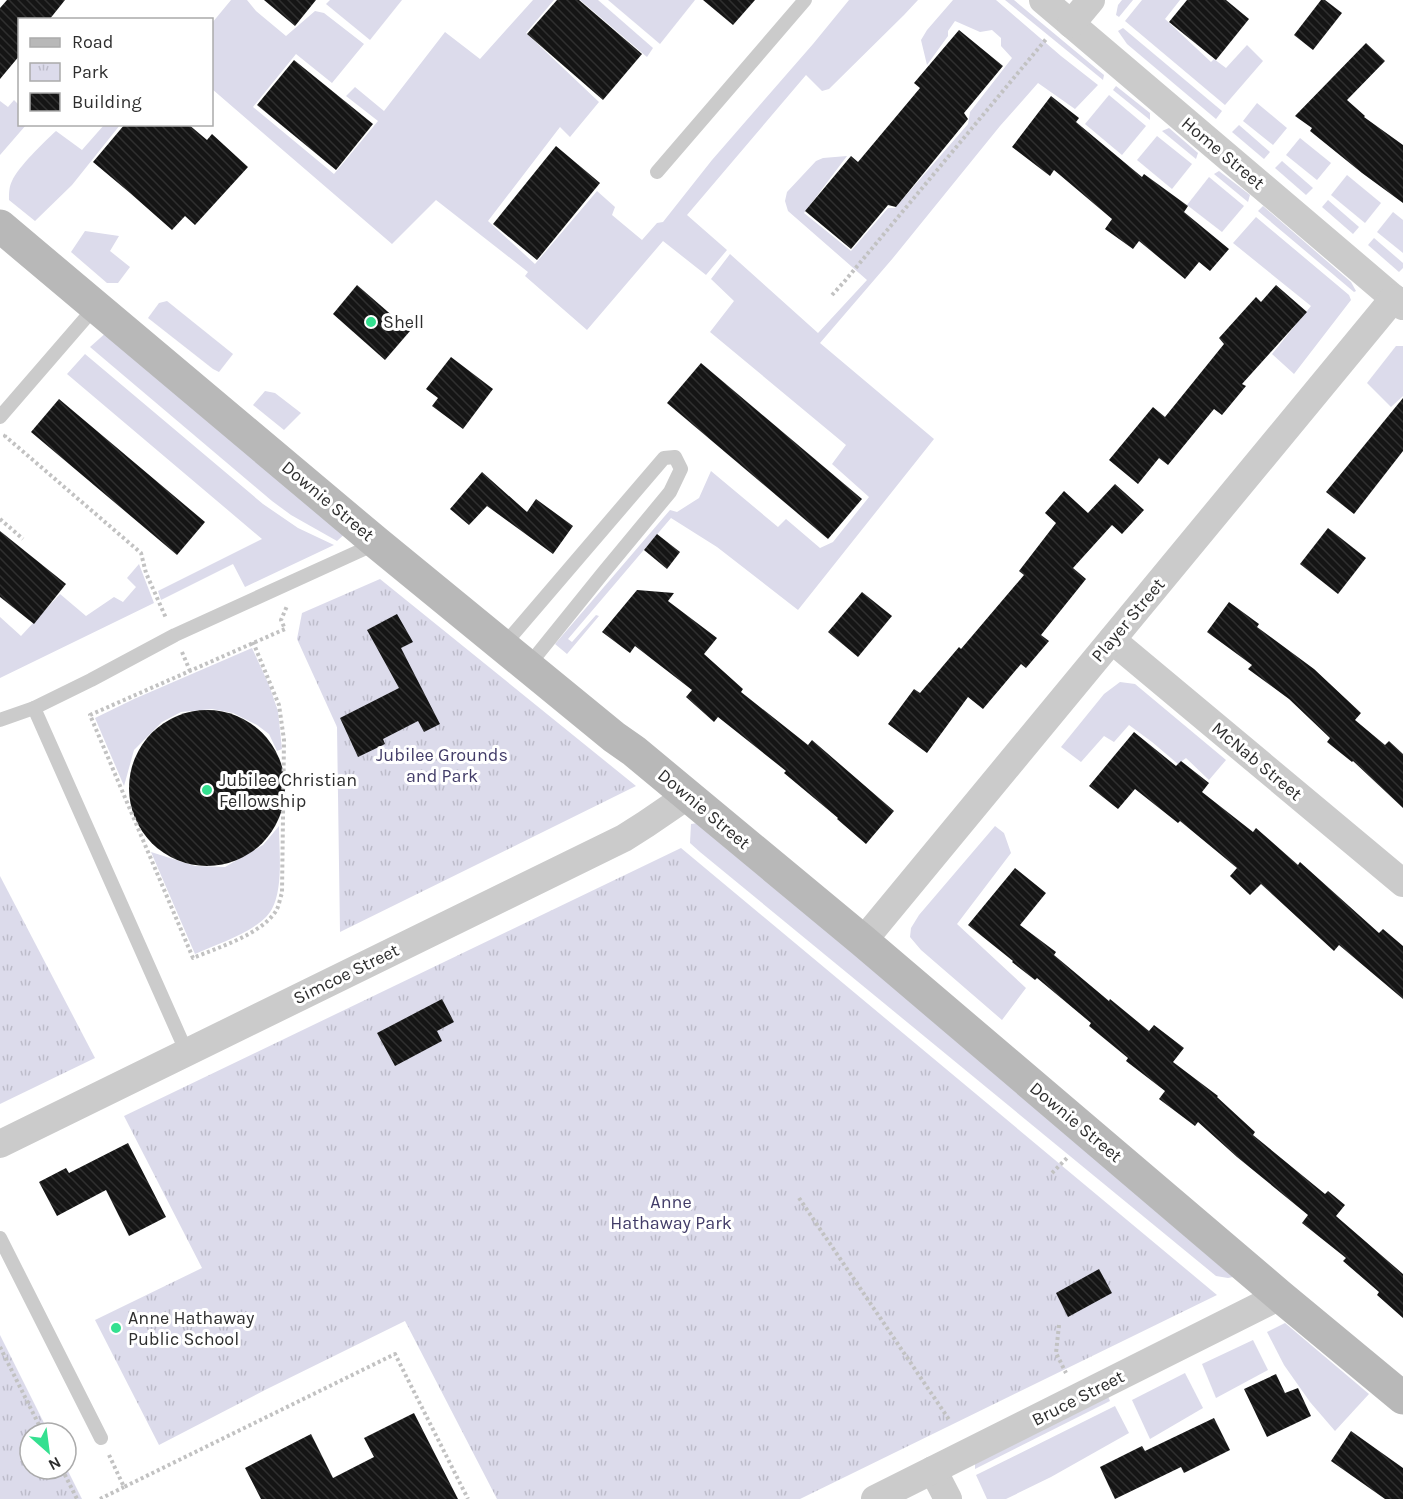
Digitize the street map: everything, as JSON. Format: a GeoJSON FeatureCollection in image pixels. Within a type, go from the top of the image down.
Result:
{"type":"FeatureCollection","features":[{"type":"Feature","properties":{"kind":"main road","name":"Downie Street"},"geometry":{"type":"LineString","coordinates":[[0,225],[377,543],[634,751],[863,941],[1403,1398]]}},
{"type":"Feature","properties":{"kind":"street","name":"Home Street"},"geometry":{"type":"LineString","coordinates":[[1043,0],[1060,31],[1398,302]]}},
{"type":"Feature","properties":{"kind":"street"},"geometry":{"type":"LineString","coordinates":[[1060,31],[1091,0]]}},
{"type":"Feature","properties":{"kind":"street","name":"Player Street"},"geometry":{"type":"LineString","coordinates":[[863,941],[1112,640],[1398,302]]}},
{"type":"Feature","properties":{"kind":"street","name":"McNab Street"},"geometry":{"type":"LineString","coordinates":[[1112,640],[1403,883]]}},
{"type":"Feature","properties":{"kind":"street","name":"Simcoe Street"},"geometry":{"type":"LineString","coordinates":[[0,1144],[624,838],[687,796]]}},
{"type":"Feature","properties":{"kind":"street","name":"Bruce Street"},"geometry":{"type":"LineString","coordinates":[[875,1499],[1280,1296]]}},
{"type":"Feature","properties":{"kind":"street"},"geometry":{"type":"LineString","coordinates":[[933,1470],[948,1499]]}},
{"type":"Feature","properties":{"kind":"lane"},"geometry":{"type":"LineString","coordinates":[[657,172],[806,0]]}},
{"type":"Feature","properties":{"kind":"lane"},"geometry":{"type":"LineString","coordinates":[[0,417],[96,306]]}},
{"type":"Feature","properties":{"kind":"lane"},"geometry":{"type":"LineString","coordinates":[[675,457],[681,470],[670,492],[603,573],[516,656],[664,458],[675,457]]}},
{"type":"Feature","properties":{"kind":"lane"},"geometry":{"type":"LineString","coordinates":[[0,720],[34,708],[175,635],[377,543]]}},
{"type":"Feature","properties":{"kind":"lane"},"geometry":{"type":"LineString","coordinates":[[34,708],[187,1053]]}},
{"type":"Feature","properties":{"kind":"lane"},"geometry":{"type":"LineString","coordinates":[[0,1238],[101,1438]]}},
{"type":"Feature","properties":{"kind":"path"},"geometry":{"type":"LineString","coordinates":[[832,295],[1060,31]]}},
{"type":"Feature","properties":{"kind":"path"},"geometry":{"type":"LineString","coordinates":[[13,428],[5,436],[141,553],[146,573],[190,671]]}},
{"type":"Feature","properties":{"kind":"path"},"geometry":{"type":"LineString","coordinates":[[0,519],[23,539]]}},
{"type":"Feature","properties":{"kind":"path"},"geometry":{"type":"LineString","coordinates":[[253,642],[279,705],[284,740],[282,892],[277,909],[253,932],[193,958],[90,715],[253,642],[285,629],[281,620],[288,604]]}},
{"type":"Feature","properties":{"kind":"path"},"geometry":{"type":"LineString","coordinates":[[1052,1173],[1067,1158]]}},
{"type":"Feature","properties":{"kind":"path"},"geometry":{"type":"LineString","coordinates":[[799,1198],[950,1421]]}},
{"type":"Feature","properties":{"kind":"path"},"geometry":{"type":"LineString","coordinates":[[1059,1324],[1056,1353],[1082,1396]]}},
{"type":"Feature","properties":{"kind":"path"},"geometry":{"type":"LineString","coordinates":[[0,1347],[37,1421]]}},
{"type":"Feature","properties":{"kind":"path"},"geometry":{"type":"LineString","coordinates":[[100,1499],[395,1354],[468,1499]]}},
{"type":"Feature","properties":{"kind":"path"},"geometry":{"type":"LineString","coordinates":[[101,1438],[124,1487]]}},
{"type":"Feature","properties":{"kind":"path"},"geometry":{"type":"LineString","coordinates":[[68,1481],[77,1499]]}},
{"type":"Feature","properties":{"kind":"green space"},"geometry":{"type":"Polygon","coordinates":[[[231,0],[247,0],[256,11],[286,36],[315,11],[324,13],[364,44],[332,83],[296,54],[253,107],[334,174],[378,121],[346,96],[355,87],[384,111],[445,32],[480,59],[533,0],[554,0],[526,33],[599,102],[570,137],[560,127],[488,221],[535,264],[597,191],[615,207],[612,215],[642,240],[657,223],[663,222],[712,160],[849,0],[918,0],[829,89],[822,91],[806,75],[687,215],[727,250],[706,275],[663,241],[587,330],[525,276],[528,272],[436,200],[392,244],[213,90],[213,22],[231,0]]]}},
{"type":"Feature","properties":{"kind":"green space"},"geometry":{"type":"Polygon","coordinates":[[[330,0],[402,0],[370,40],[326,4],[330,0]]]}},
{"type":"Feature","properties":{"kind":"green space"},"geometry":{"type":"Polygon","coordinates":[[[580,0],[598,0],[653,48],[647,57],[580,0]]]}},
{"type":"Feature","properties":{"kind":"green space"},"geometry":{"type":"Polygon","coordinates":[[[608,0],[695,0],[660,44],[608,0]]]}},
{"type":"Feature","properties":{"kind":"green space"},"geometry":{"type":"Polygon","coordinates":[[[953,0],[996,0],[1098,85],[1075,109],[1038,83],[820,343],[934,439],[798,610],[717,547],[671,518],[568,639],[572,642],[596,615],[599,616],[567,654],[555,644],[670,510],[677,512],[699,498],[711,471],[778,527],[786,519],[820,548],[833,542],[869,497],[832,464],[846,445],[710,332],[734,301],[711,279],[730,254],[818,333],[867,280],[788,211],[785,201],[787,192],[816,161],[823,158],[847,156],[804,213],[851,251],[888,208],[895,208],[968,124],[970,112],[1012,58],[1001,46],[1001,38],[992,30],[980,32],[955,21],[948,31],[948,36],[927,65],[921,40],[953,0]]]}},
{"type":"Feature","properties":{"kind":"green space"},"geometry":{"type":"Polygon","coordinates":[[[1005,0],[1014,0],[1104,75],[1103,80],[1005,0]]]}},
{"type":"Feature","properties":{"kind":"green space"},"geometry":{"type":"Polygon","coordinates":[[[1122,0],[1133,0],[1119,17],[1116,15],[1118,5],[1122,0]]]}},
{"type":"Feature","properties":{"kind":"green space"},"geometry":{"type":"Polygon","coordinates":[[[1142,0],[1180,0],[1165,19],[1211,62],[1214,59],[1226,68],[1247,45],[1263,61],[1225,105],[1125,21],[1142,0]]]}},
{"type":"Feature","properties":{"kind":"green space"},"geometry":{"type":"Polygon","coordinates":[[[1123,28],[1222,111],[1216,119],[1127,44],[1118,31],[1123,28]]]}},
{"type":"Feature","properties":{"kind":"green space"},"geometry":{"type":"Polygon","coordinates":[[[1116,86],[1150,113],[1150,120],[1113,90],[1116,86]]]}},
{"type":"Feature","properties":{"kind":"green space"},"geometry":{"type":"Polygon","coordinates":[[[1109,95],[1146,126],[1122,155],[1085,124],[1109,95]]]}},
{"type":"Feature","properties":{"kind":"green space"},"geometry":{"type":"Polygon","coordinates":[[[14,100],[18,104],[18,126],[25,126],[0,155],[0,101],[8,107],[14,100]]]}},
{"type":"Feature","properties":{"kind":"green space"},"geometry":{"type":"Polygon","coordinates":[[[1257,103],[1287,128],[1273,145],[1243,121],[1257,103]]]}},
{"type":"Feature","properties":{"kind":"green space"},"geometry":{"type":"Polygon","coordinates":[[[1239,125],[1270,152],[1264,159],[1232,132],[1239,125]]]}},
{"type":"Feature","properties":{"kind":"green space"},"geometry":{"type":"Polygon","coordinates":[[[103,126],[119,126],[72,185],[35,221],[9,200],[10,186],[15,175],[56,131],[82,150],[103,126]]]}},
{"type":"Feature","properties":{"kind":"green space"},"geometry":{"type":"Polygon","coordinates":[[[1169,128],[1198,153],[1196,159],[1162,131],[1169,128]]]}},
{"type":"Feature","properties":{"kind":"green space"},"geometry":{"type":"Polygon","coordinates":[[[1157,136],[1192,164],[1172,189],[1137,160],[1157,136]]]}},
{"type":"Feature","properties":{"kind":"green space"},"geometry":{"type":"Polygon","coordinates":[[[1300,138],[1331,163],[1317,180],[1286,155],[1300,138]]]}},
{"type":"Feature","properties":{"kind":"green space"},"geometry":{"type":"Polygon","coordinates":[[[1282,161],[1313,188],[1306,195],[1275,168],[1282,161]]]}},
{"type":"Feature","properties":{"kind":"green space"},"geometry":{"type":"Polygon","coordinates":[[[1219,171],[1250,195],[1248,202],[1214,174],[1219,171]]]}},
{"type":"Feature","properties":{"kind":"green space"},"geometry":{"type":"Polygon","coordinates":[[[1347,175],[1381,203],[1365,223],[1331,195],[1347,175]]]}},
{"type":"Feature","properties":{"kind":"green space"},"geometry":{"type":"Polygon","coordinates":[[[1209,177],[1244,206],[1222,232],[1187,205],[1209,177]]]}},
{"type":"Feature","properties":{"kind":"green space"},"geometry":{"type":"Polygon","coordinates":[[[1328,200],[1359,227],[1353,234],[1322,207],[1328,200]]]}},
{"type":"Feature","properties":{"kind":"green space"},"geometry":{"type":"Polygon","coordinates":[[[1263,206],[1351,282],[1356,291],[1354,292],[1258,211],[1263,206]]]}},
{"type":"Feature","properties":{"kind":"green space"},"geometry":{"type":"Polygon","coordinates":[[[1393,212],[1403,220],[1403,253],[1377,232],[1393,212]]]}},
{"type":"Feature","properties":{"kind":"green space"},"geometry":{"type":"Polygon","coordinates":[[[1256,217],[1349,295],[1351,300],[1294,374],[1272,354],[1311,306],[1233,243],[1256,217]]]}},
{"type":"Feature","properties":{"kind":"green space"},"geometry":{"type":"Polygon","coordinates":[[[85,231],[119,236],[110,251],[130,267],[118,283],[107,283],[71,252],[85,231]]]}},
{"type":"Feature","properties":{"kind":"green space"},"geometry":{"type":"Polygon","coordinates":[[[1374,238],[1403,263],[1403,268],[1399,272],[1368,245],[1374,238]]]}},
{"type":"Feature","properties":{"kind":"green space"},"geometry":{"type":"Polygon","coordinates":[[[167,301],[233,354],[219,372],[148,318],[159,303],[167,301]]]}},
{"type":"Feature","properties":{"kind":"green space"},"geometry":{"type":"Polygon","coordinates":[[[108,331],[348,531],[337,541],[291,515],[272,501],[90,347],[108,331]]]}},
{"type":"Feature","properties":{"kind":"green space"},"geometry":{"type":"Polygon","coordinates":[[[1396,346],[1403,346],[1403,396],[1391,407],[1367,383],[1396,346]]]}},
{"type":"Feature","properties":{"kind":"green space"},"geometry":{"type":"Polygon","coordinates":[[[85,354],[263,504],[298,528],[334,545],[245,587],[233,564],[161,600],[158,591],[262,539],[67,374],[85,354]]]}},
{"type":"Feature","properties":{"kind":"green space"},"geometry":{"type":"Polygon","coordinates":[[[265,391],[275,393],[301,413],[284,430],[253,405],[265,391]]]}},
{"type":"Feature","properties":{"kind":"green space"},"geometry":{"type":"Polygon","coordinates":[[[139,564],[154,603],[0,678],[0,617],[21,636],[60,594],[86,616],[114,597],[123,602],[136,587],[127,578],[139,564]]]}},
{"type":"Feature","properties":{"kind":"green space","name":"Jubilee Grounds and Park"},"geometry":{"type":"Polygon","coordinates":[[[380,579],[636,786],[340,932],[337,727],[297,639],[302,613],[380,579]]]}},
{"type":"Feature","properties":{"kind":"green space"},"geometry":{"type":"Polygon","coordinates":[[[252,648],[278,711],[282,749],[277,751],[269,734],[233,713],[212,709],[181,712],[162,722],[134,750],[124,786],[95,718],[252,648]]]}},
{"type":"Feature","properties":{"kind":"green space"},"geometry":{"type":"Polygon","coordinates":[[[1120,682],[1135,684],[1226,760],[1209,780],[1186,758],[1178,764],[1129,725],[1114,742],[1104,736],[1081,762],[1061,747],[1104,694],[1120,682]]]}},
{"type":"Feature","properties":{"kind":"green space"},"geometry":{"type":"Polygon","coordinates":[[[698,823],[707,828],[1233,1277],[1216,1276],[700,852],[690,843],[691,824],[698,823]]]}},
{"type":"Feature","properties":{"kind":"green space"},"geometry":{"type":"Polygon","coordinates":[[[279,826],[280,874],[272,909],[251,929],[195,954],[151,852],[195,866],[225,867],[263,845],[279,826]]]}},
{"type":"Feature","properties":{"kind":"green space"},"geometry":{"type":"Polygon","coordinates":[[[995,826],[1004,833],[1011,853],[957,924],[1026,988],[1002,1020],[921,950],[910,937],[911,928],[919,915],[995,826]]]}},
{"type":"Feature","properties":{"kind":"green space","name":"Anne Hathaway Park"},"geometry":{"type":"Polygon","coordinates":[[[681,848],[1217,1295],[800,1499],[497,1499],[405,1321],[159,1445],[95,1320],[202,1268],[124,1116],[681,848]]]}},
{"type":"Feature","properties":{"kind":"green space"},"geometry":{"type":"Polygon","coordinates":[[[0,876],[95,1058],[0,1104],[0,876]]]}},
{"type":"Feature","properties":{"kind":"green space"},"geometry":{"type":"Polygon","coordinates":[[[1285,1323],[1369,1394],[1335,1431],[1310,1402],[1284,1365],[1267,1332],[1285,1323]]]}},
{"type":"Feature","properties":{"kind":"green space"},"geometry":{"type":"Polygon","coordinates":[[[0,1335],[43,1421],[18,1421],[18,1481],[73,1481],[82,1499],[0,1499],[0,1335]]]}},
{"type":"Feature","properties":{"kind":"green space"},"geometry":{"type":"Polygon","coordinates":[[[1253,1340],[1268,1370],[1216,1398],[1202,1364],[1253,1340]]]}},
{"type":"Feature","properties":{"kind":"green space"},"geometry":{"type":"Polygon","coordinates":[[[1185,1373],[1203,1408],[1150,1439],[1132,1400],[1185,1373]]]}},
{"type":"Feature","properties":{"kind":"green space"},"geometry":{"type":"Polygon","coordinates":[[[1106,1392],[1110,1401],[975,1469],[975,1463],[1106,1392]]]}},
{"type":"Feature","properties":{"kind":"green space"},"geometry":{"type":"Polygon","coordinates":[[[1115,1406],[1129,1433],[1051,1477],[1006,1499],[987,1499],[976,1475],[1115,1406]]]}},
{"type":"Feature","properties":{"kind":"building"},"geometry":{"type":"Polygon","coordinates":[[[7,0],[65,0],[51,18],[18,18],[18,57],[0,79],[0,8],[7,0]]]}},
{"type":"Feature","properties":{"kind":"building"},"geometry":{"type":"Polygon","coordinates":[[[264,0],[316,0],[295,26],[264,0]]]}},
{"type":"Feature","properties":{"kind":"building"},"geometry":{"type":"Polygon","coordinates":[[[557,0],[579,0],[642,54],[603,100],[527,34],[557,0]]]}},
{"type":"Feature","properties":{"kind":"building"},"geometry":{"type":"Polygon","coordinates":[[[703,0],[755,0],[733,25],[703,0]]]}},
{"type":"Feature","properties":{"kind":"building"},"geometry":{"type":"Polygon","coordinates":[[[1187,0],[1226,0],[1249,19],[1216,60],[1169,22],[1187,0]]]}},
{"type":"Feature","properties":{"kind":"building"},"geometry":{"type":"Polygon","coordinates":[[[1321,0],[1325,0],[1342,13],[1313,50],[1294,35],[1321,0]]]}},
{"type":"Feature","properties":{"kind":"building"},"geometry":{"type":"Polygon","coordinates":[[[959,30],[1003,66],[964,113],[968,119],[896,207],[888,205],[851,249],[805,211],[851,156],[858,162],[920,88],[914,83],[959,30]]]}},
{"type":"Feature","properties":{"kind":"building"},"geometry":{"type":"Polygon","coordinates":[[[1366,43],[1385,61],[1347,100],[1364,117],[1403,145],[1403,203],[1362,173],[1310,131],[1312,128],[1295,116],[1366,43]]]}},
{"type":"Feature","properties":{"kind":"building"},"geometry":{"type":"Polygon","coordinates":[[[294,60],[373,124],[336,170],[257,105],[294,60]]]}},
{"type":"Feature","properties":{"kind":"building"},"geometry":{"type":"Polygon","coordinates":[[[1051,96],[1079,118],[1076,122],[1142,177],[1144,174],[1188,206],[1184,212],[1229,249],[1210,271],[1199,262],[1185,279],[1139,241],[1133,249],[1105,229],[1112,219],[1054,170],[1050,176],[1012,147],[1051,96]]]}},
{"type":"Feature","properties":{"kind":"building"},"geometry":{"type":"Polygon","coordinates":[[[123,126],[190,126],[207,140],[212,134],[248,167],[195,225],[185,216],[172,230],[93,162],[123,126]]]}},
{"type":"Feature","properties":{"kind":"building"},"geometry":{"type":"Polygon","coordinates":[[[556,146],[600,183],[537,260],[493,224],[556,146]]]}},
{"type":"Feature","properties":{"kind":"building","name":"Shell"},"geometry":{"type":"Polygon","coordinates":[[[357,285],[410,331],[385,360],[333,314],[357,285]]]}},
{"type":"Feature","properties":{"kind":"building"},"geometry":{"type":"Polygon","coordinates":[[[1276,285],[1307,312],[1242,384],[1246,386],[1222,415],[1214,409],[1168,465],[1159,458],[1138,484],[1109,460],[1153,407],[1165,417],[1224,344],[1219,338],[1256,297],[1261,302],[1276,285]]]}},
{"type":"Feature","properties":{"kind":"building"},"geometry":{"type":"Polygon","coordinates":[[[451,357],[493,389],[463,429],[432,406],[438,398],[426,389],[451,357]]]}},
{"type":"Feature","properties":{"kind":"building"},"geometry":{"type":"Polygon","coordinates":[[[701,363],[862,499],[828,539],[667,403],[701,363]]]}},
{"type":"Feature","properties":{"kind":"building"},"geometry":{"type":"Polygon","coordinates":[[[1403,398],[1403,451],[1354,514],[1326,492],[1403,398]]]}},
{"type":"Feature","properties":{"kind":"building"},"geometry":{"type":"Polygon","coordinates":[[[59,399],[205,522],[177,555],[31,432],[59,399]]]}},
{"type":"Feature","properties":{"kind":"building"},"geometry":{"type":"Polygon","coordinates":[[[482,472],[527,512],[536,499],[573,526],[553,554],[487,506],[469,525],[450,509],[482,472]]]}},
{"type":"Feature","properties":{"kind":"building"},"geometry":{"type":"Polygon","coordinates":[[[1115,484],[1144,510],[1122,534],[1112,525],[1073,568],[1086,579],[1041,635],[1049,641],[1026,668],[1021,664],[983,709],[968,697],[927,753],[888,724],[914,689],[920,693],[1024,575],[1019,571],[1056,523],[1045,513],[1064,491],[1088,513],[1115,484]]]}},
{"type":"Feature","properties":{"kind":"building"},"geometry":{"type":"Polygon","coordinates":[[[1328,528],[1366,558],[1338,594],[1300,564],[1328,528]]]}},
{"type":"Feature","properties":{"kind":"building"},"geometry":{"type":"Polygon","coordinates":[[[0,531],[66,584],[34,624],[0,597],[0,531]]]}},
{"type":"Feature","properties":{"kind":"building"},"geometry":{"type":"Polygon","coordinates":[[[657,534],[680,552],[667,569],[644,550],[657,534]]]}},
{"type":"Feature","properties":{"kind":"building"},"geometry":{"type":"Polygon","coordinates":[[[637,590],[674,593],[668,601],[717,638],[704,654],[743,689],[741,692],[808,745],[812,740],[894,811],[866,844],[784,773],[786,771],[718,717],[714,722],[686,697],[692,690],[635,646],[630,653],[602,632],[637,590]]]}},
{"type":"Feature","properties":{"kind":"building"},"geometry":{"type":"Polygon","coordinates":[[[862,592],[892,616],[858,657],[828,632],[862,592]]]}},
{"type":"Feature","properties":{"kind":"building"},"geometry":{"type":"Polygon","coordinates":[[[1229,602],[1259,624],[1257,627],[1314,669],[1361,713],[1355,720],[1385,745],[1389,741],[1403,754],[1403,808],[1353,761],[1327,742],[1330,738],[1289,699],[1248,669],[1252,665],[1207,632],[1229,602]]]}},
{"type":"Feature","properties":{"kind":"building"},"geometry":{"type":"Polygon","coordinates":[[[397,614],[413,642],[401,648],[440,724],[424,732],[418,721],[383,739],[385,744],[358,757],[340,718],[399,688],[367,630],[397,614]]]}},
{"type":"Feature","properties":{"kind":"building","name":"Jubilee Christian Fellowship"},"geometry":{"type":"Polygon","coordinates":[[[207,710],[222,711],[237,716],[262,733],[279,758],[284,773],[284,803],[279,818],[262,843],[237,860],[222,865],[207,866],[192,865],[177,860],[152,843],[135,818],[130,803],[129,788],[130,773],[135,758],[152,733],[177,716],[192,711],[207,710]]]}},
{"type":"Feature","properties":{"kind":"building"},"geometry":{"type":"Polygon","coordinates":[[[1134,732],[1176,766],[1181,761],[1209,783],[1202,792],[1253,832],[1256,828],[1298,865],[1300,862],[1379,933],[1383,929],[1403,946],[1403,999],[1339,945],[1334,951],[1261,884],[1250,895],[1230,876],[1237,868],[1180,821],[1178,823],[1135,789],[1118,809],[1089,786],[1134,732]]]}},
{"type":"Feature","properties":{"kind":"building"},"geometry":{"type":"Polygon","coordinates":[[[1015,868],[1046,893],[1020,925],[1056,952],[1054,955],[1109,1001],[1110,999],[1149,1031],[1154,1025],[1184,1048],[1173,1062],[1218,1096],[1255,1132],[1253,1135],[1325,1194],[1328,1191],[1345,1205],[1336,1216],[1403,1274],[1403,1318],[1377,1295],[1379,1292],[1343,1261],[1346,1258],[1302,1223],[1308,1215],[1198,1122],[1195,1126],[1159,1099],[1165,1091],[1126,1061],[1128,1058],[1089,1026],[1091,1023],[968,925],[1015,868]]]}},
{"type":"Feature","properties":{"kind":"building"},"geometry":{"type":"Polygon","coordinates":[[[442,999],[454,1022],[437,1031],[442,1041],[395,1066],[377,1033],[442,999]]]}},
{"type":"Feature","properties":{"kind":"building"},"geometry":{"type":"Polygon","coordinates":[[[128,1143],[166,1217],[129,1236],[106,1190],[57,1216],[39,1182],[66,1168],[69,1173],[128,1143]]]}},
{"type":"Feature","properties":{"kind":"building"},"geometry":{"type":"Polygon","coordinates":[[[1099,1269],[1112,1293],[1068,1317],[1056,1293],[1099,1269]]]}},
{"type":"Feature","properties":{"kind":"building"},"geometry":{"type":"Polygon","coordinates":[[[1276,1374],[1285,1393],[1298,1388],[1311,1416],[1267,1437],[1244,1389],[1276,1374]]]}},
{"type":"Feature","properties":{"kind":"building"},"geometry":{"type":"Polygon","coordinates":[[[414,1413],[458,1499],[261,1499],[245,1468],[311,1434],[333,1478],[374,1457],[364,1438],[414,1413]]]}},
{"type":"Feature","properties":{"kind":"building"},"geometry":{"type":"Polygon","coordinates":[[[1214,1418],[1230,1450],[1184,1473],[1181,1467],[1115,1499],[1100,1467],[1142,1446],[1145,1451],[1214,1418]]]}},
{"type":"Feature","properties":{"kind":"building"},"geometry":{"type":"Polygon","coordinates":[[[1351,1431],[1403,1468],[1403,1499],[1385,1499],[1331,1461],[1351,1431]]]}},
{"type":"Feature","properties":{"kind":"place","name":"Shell"},"geometry":{"type":"Point","coordinates":[371,322]}},
{"type":"Feature","properties":{"kind":"place","name":"Jubilee Christian Fellowship"},"geometry":{"type":"Point","coordinates":[207,790]}},
{"type":"Feature","properties":{"kind":"place","name":"Anne Hathaway Public School"},"geometry":{"type":"Point","coordinates":[116,1328]}}]}
